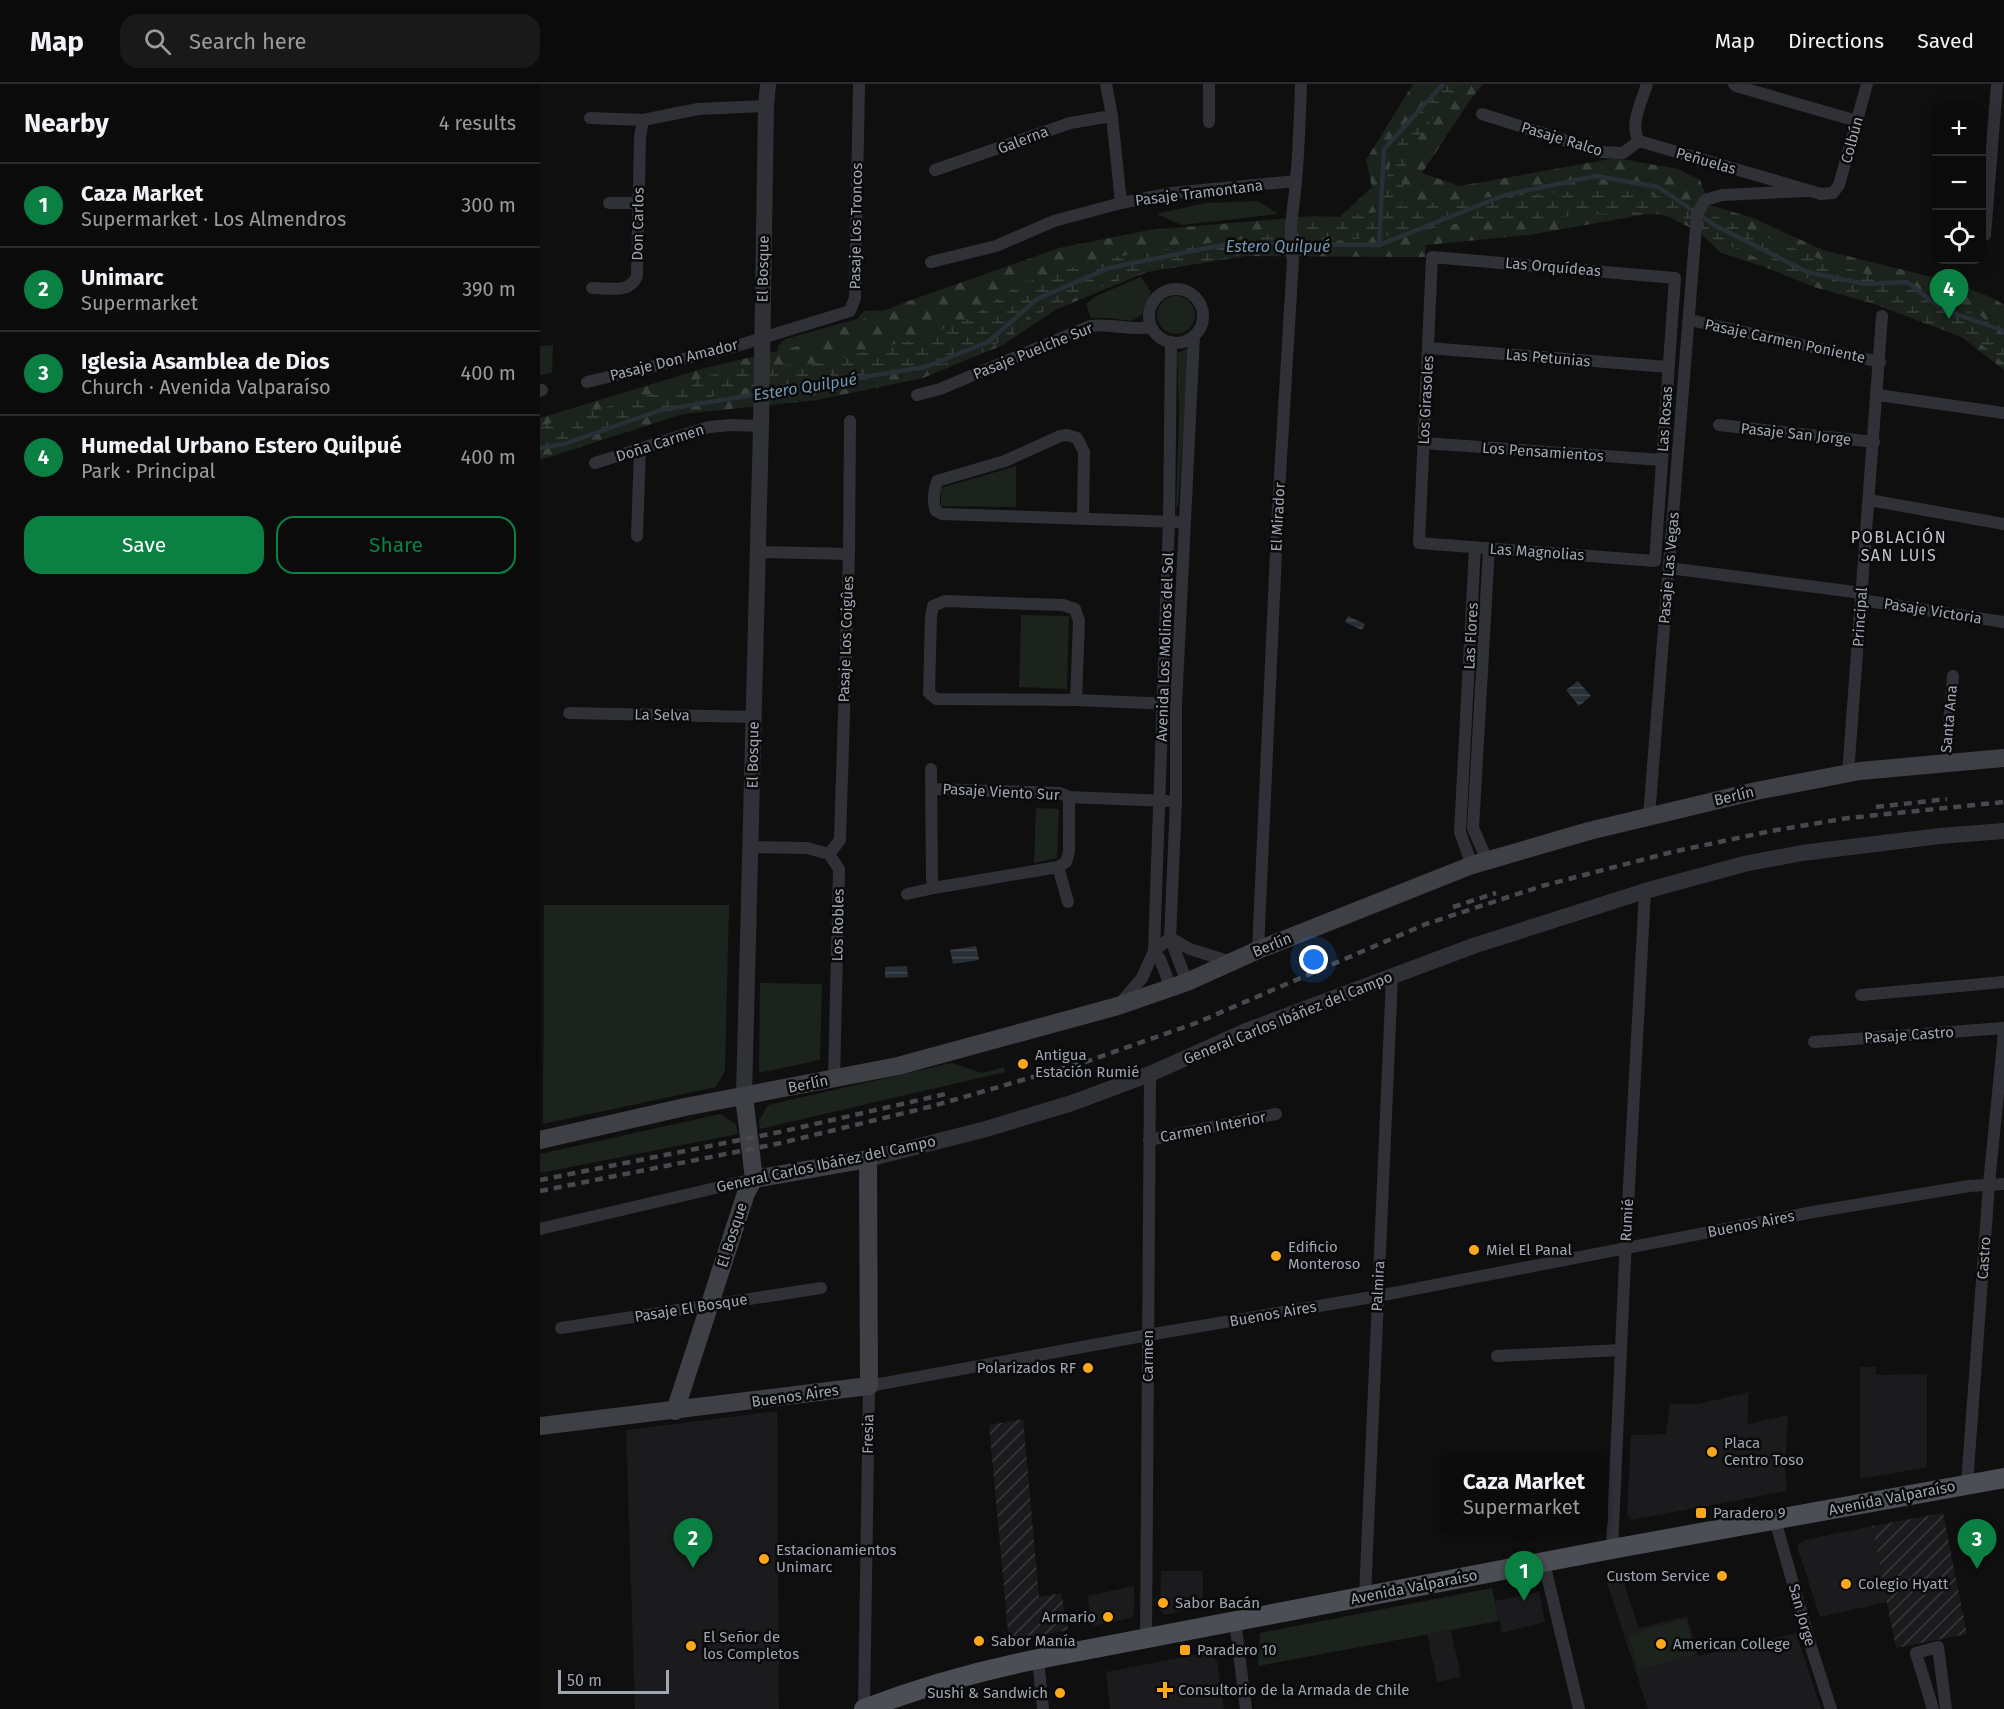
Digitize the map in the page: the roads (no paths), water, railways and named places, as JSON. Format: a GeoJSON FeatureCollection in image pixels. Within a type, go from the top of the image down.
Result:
{"type":"FeatureCollection","features":[{"type":"Feature","properties":{"kind":"main road","name":"Berlín"},"geometry":{"type":"LineString","coordinates":[[540,1140],[685,1107],[898,1066],[1118,1006],[1179,985],[1258,950],[1479,862],[1649,816],[1756,791],[1848,774],[1946,762],[2004,758]]}},
{"type":"Feature","properties":{"kind":"main road","name":"El Bosque"},"geometry":{"type":"LineString","coordinates":[[675,1411],[746,1193],[754,1179],[744,1096]]}},
{"type":"Feature","properties":{"kind":"main road","name":"General Carlos Ibáñez del Campo"},"geometry":{"type":"LineString","coordinates":[[754,1179],[868,1159]]}},
{"type":"Feature","properties":{"kind":"main road","name":"Fresia"},"geometry":{"type":"LineString","coordinates":[[868,1159],[869,1386]]}},
{"type":"Feature","properties":{"kind":"main road","name":"Buenos Aires"},"geometry":{"type":"LineString","coordinates":[[540,1426],[869,1386]]}},
{"type":"Feature","properties":{"kind":"main road","name":"Avenida Valparaíso"},"geometry":{"type":"LineString","coordinates":[[864,1709],[982,1670],[1612,1549],[2004,1478]]}},
{"type":"Feature","properties":{"kind":"street","name":"El Bosque"},"geometry":{"type":"LineString","coordinates":[[744,1096],[768,84]]}},
{"type":"Feature","properties":{"kind":"street","name":"Pasaje Los Troncos"},"geometry":{"type":"LineString","coordinates":[[762,338],[850,311],[855,298],[859,84]]}},
{"type":"Feature","properties":{"kind":"street"},"geometry":{"type":"LineString","coordinates":[[1106,84],[1112,116],[1121,203]]}},
{"type":"Feature","properties":{"kind":"street"},"geometry":{"type":"LineString","coordinates":[[1209,84],[1209,122]]}},
{"type":"Feature","properties":{"kind":"street","name":"El Mirador"},"geometry":{"type":"LineString","coordinates":[[1258,950],[1278,508],[1293,260],[1292,213],[1301,84]]}},
{"type":"Feature","properties":{"kind":"street"},"geometry":{"type":"LineString","coordinates":[[1639,141],[1634,134],[1647,84]]}},
{"type":"Feature","properties":{"kind":"street"},"geometry":{"type":"LineString","coordinates":[[1734,84],[1857,121]]}},
{"type":"Feature","properties":{"kind":"street","name":"Colbún"},"geometry":{"type":"LineString","coordinates":[[1833,193],[1839,185],[1867,84]]}},
{"type":"Feature","properties":{"kind":"street"},"geometry":{"type":"LineString","coordinates":[[1986,187],[1997,84]]}},
{"type":"Feature","properties":{"kind":"street"},"geometry":{"type":"LineString","coordinates":[[590,118],[643,120],[698,109],[766,106]]}},
{"type":"Feature","properties":{"kind":"street","name":"Pasaje Ralco"},"geometry":{"type":"LineString","coordinates":[[1482,114],[1601,152],[1623,153],[1639,141]]}},
{"type":"Feature","properties":{"kind":"street","name":"Galerna"},"geometry":{"type":"LineString","coordinates":[[935,170],[1070,123],[1112,116]]}},
{"type":"Feature","properties":{"kind":"street","name":"Don Carlos"},"geometry":{"type":"LineString","coordinates":[[592,288],[628,288],[637,276],[640,137],[643,120]]}},
{"type":"Feature","properties":{"kind":"street","name":"Peñuelas"},"geometry":{"type":"LineString","coordinates":[[1639,141],[1807,191],[1821,194],[1833,193]]}},
{"type":"Feature","properties":{"kind":"street","name":"Pasaje Tramontana"},"geometry":{"type":"LineString","coordinates":[[931,262],[996,246],[1054,221],[1121,203],[1172,193],[1296,181]]}},
{"type":"Feature","properties":{"kind":"street","name":"Pasaje Las Vegas"},"geometry":{"type":"LineString","coordinates":[[1649,816],[1697,214],[1705,200],[1722,195],[1807,191]]}},
{"type":"Feature","properties":{"kind":"street"},"geometry":{"type":"LineString","coordinates":[[609,202],[638,203]]}},
{"type":"Feature","properties":{"kind":"street","name":"Las Orquídeas"},"geometry":{"type":"LineString","coordinates":[[1432,257],[1675,278]]}},
{"type":"Feature","properties":{"kind":"street","name":"Los Girasoles"},"geometry":{"type":"LineString","coordinates":[[1419,543],[1432,257]]}},
{"type":"Feature","properties":{"kind":"street","name":"Las Rosas"},"geometry":{"type":"LineString","coordinates":[[1655,561],[1675,278]]}},
{"type":"Feature","properties":{"kind":"street"},"geometry":{"type":"LineString","coordinates":[[1181,289],[1192,294],[1200,303],[1203,314],[1201,326],[1194,336],[1184,342],[1171,342],[1160,338],[1151,327],[1149,316],[1151,304],[1158,295],[1169,290],[1181,289]]}},
{"type":"Feature","properties":{"kind":"street","name":"Principal"},"geometry":{"type":"LineString","coordinates":[[1848,774],[1878,395],[1882,316]]}},
{"type":"Feature","properties":{"kind":"street","name":"Pasaje Carmen Poniente"},"geometry":{"type":"LineString","coordinates":[[1690,320],[1880,362]]}},
{"type":"Feature","properties":{"kind":"street","name":"Pasaje Puelche Sur"},"geometry":{"type":"LineString","coordinates":[[917,395],[940,389],[1090,326],[1104,324],[1140,330],[1151,327]]}},
{"type":"Feature","properties":{"kind":"street","name":"Avenida Los Molinos del Sol"},"geometry":{"type":"LineString","coordinates":[[1118,1006],[1142,978],[1154,951],[1160,801],[1184,522],[1194,336]]}},
{"type":"Feature","properties":{"kind":"street","name":"Pasaje Don Amador"},"geometry":{"type":"LineString","coordinates":[[587,382],[762,338]]}},
{"type":"Feature","properties":{"kind":"street","name":"Avenida Los Molinos del Sol"},"geometry":{"type":"LineString","coordinates":[[1171,342],[1170,704],[1176,801],[1170,939],[1179,985]]}},
{"type":"Feature","properties":{"kind":"street","name":"Las Petunias"},"geometry":{"type":"LineString","coordinates":[[1428,348],[1668,367]]}},
{"type":"Feature","properties":{"kind":"street"},"geometry":{"type":"LineString","coordinates":[[1878,395],[2004,413]]}},
{"type":"Feature","properties":{"kind":"street","name":"Pasaje Los Coigûes"},"geometry":{"type":"LineString","coordinates":[[829,854],[840,840],[849,554],[850,421]]}},
{"type":"Feature","properties":{"kind":"street","name":"Pasaje San Jorge"},"geometry":{"type":"LineString","coordinates":[[1719,425],[1874,442]]}},
{"type":"Feature","properties":{"kind":"street","name":"Doña Carmen"},"geometry":{"type":"LineString","coordinates":[[595,463],[709,427],[761,426]]}},
{"type":"Feature","properties":{"kind":"street"},"geometry":{"type":"LineString","coordinates":[[1083,518],[1084,452],[1077,438],[1067,435],[1005,461],[937,481],[934,491],[934,507],[936,512],[942,514],[1184,522]]}},
{"type":"Feature","properties":{"kind":"street","name":"Los Pensamientos"},"geometry":{"type":"LineString","coordinates":[[1424,443],[1662,460]]}},
{"type":"Feature","properties":{"kind":"street"},"geometry":{"type":"LineString","coordinates":[[637,536],[640,449]]}},
{"type":"Feature","properties":{"kind":"street"},"geometry":{"type":"LineString","coordinates":[[1869,500],[2004,524]]}},
{"type":"Feature","properties":{"kind":"street","name":"Las Magnolias"},"geometry":{"type":"LineString","coordinates":[[1419,543],[1655,561]]}},
{"type":"Feature","properties":{"kind":"street","name":"Las Flores"},"geometry":{"type":"LineString","coordinates":[[1475,547],[1460,832],[1479,862]]}},
{"type":"Feature","properties":{"kind":"street","name":"Las Flores"},"geometry":{"type":"LineString","coordinates":[[1479,862],[1473,828],[1489,548]]}},
{"type":"Feature","properties":{"kind":"street"},"geometry":{"type":"LineString","coordinates":[[757,552],[849,554]]}},
{"type":"Feature","properties":{"kind":"street"},"geometry":{"type":"LineString","coordinates":[[1670,568],[1862,597]]}},
{"type":"Feature","properties":{"kind":"street","name":"Pasaje Victoria"},"geometry":{"type":"LineString","coordinates":[[1862,597],[2004,622]]}},
{"type":"Feature","properties":{"kind":"street"},"geometry":{"type":"LineString","coordinates":[[1076,700],[1079,621],[1075,609],[1063,605],[945,601],[933,606],[929,693],[936,699],[1076,700],[1170,704]]}},
{"type":"Feature","properties":{"kind":"street","name":"Santa Ana"},"geometry":{"type":"LineString","coordinates":[[1946,762],[1953,676]]}},
{"type":"Feature","properties":{"kind":"street","name":"La Selva"},"geometry":{"type":"LineString","coordinates":[[569,713],[754,717]]}},
{"type":"Feature","properties":{"kind":"street"},"geometry":{"type":"LineString","coordinates":[[1466,724],[1479,725]]}},
{"type":"Feature","properties":{"kind":"street","name":"Pasaje Viento Sur"},"geometry":{"type":"LineString","coordinates":[[931,769],[933,888]]}},
{"type":"Feature","properties":{"kind":"street","name":"Pasaje Viento Sur"},"geometry":{"type":"LineString","coordinates":[[932,789],[1060,793],[1070,797],[1176,801]]}},
{"type":"Feature","properties":{"kind":"street","name":"Pasaje Viento Sur"},"geometry":{"type":"LineString","coordinates":[[1058,867],[1066,862],[1069,852],[1070,797]]}},
{"type":"Feature","properties":{"kind":"street"},"geometry":{"type":"LineString","coordinates":[[1461,819],[1474,818]]}},
{"type":"Feature","properties":{"kind":"street","name":"General Carlos Ibáñez del Campo"},"geometry":{"type":"LineString","coordinates":[[868,1159],[986,1129],[1072,1103],[1150,1074],[1246,1031],[1473,946],[1645,891],[1744,864],[1802,853],[1940,836],[2004,831]]}},
{"type":"Feature","properties":{"kind":"street"},"geometry":{"type":"LineString","coordinates":[[751,847],[807,848],[829,854]]}},
{"type":"Feature","properties":{"kind":"street","name":"Los Robles"},"geometry":{"type":"LineString","coordinates":[[829,854],[839,869],[834,1079]]}},
{"type":"Feature","properties":{"kind":"street"},"geometry":{"type":"LineString","coordinates":[[908,894],[1058,867],[1068,902]]}},
{"type":"Feature","properties":{"kind":"street","name":"Rumié"},"geometry":{"type":"LineString","coordinates":[[1612,1549],[1645,891]]}},
{"type":"Feature","properties":{"kind":"street"},"geometry":{"type":"LineString","coordinates":[[1170,939],[1190,949],[1232,962]]}},
{"type":"Feature","properties":{"kind":"street","name":"Avenida Los Molinos del Sol"},"geometry":{"type":"LineString","coordinates":[[1154,951],[1170,939]]}},
{"type":"Feature","properties":{"kind":"street","name":"Avenida Los Molinos del Sol"},"geometry":{"type":"LineString","coordinates":[[1154,951],[1179,985]]}},
{"type":"Feature","properties":{"kind":"street","name":"Palmira"},"geometry":{"type":"LineString","coordinates":[[1365,1596],[1392,977]]}},
{"type":"Feature","properties":{"kind":"street"},"geometry":{"type":"LineString","coordinates":[[1861,995],[2004,982]]}},
{"type":"Feature","properties":{"kind":"street","name":"Pasaje Castro"},"geometry":{"type":"LineString","coordinates":[[1814,1042],[2004,1030]]}},
{"type":"Feature","properties":{"kind":"street","name":"Castro"},"geometry":{"type":"LineString","coordinates":[[1967,1484],[1989,1184],[2004,1030]]}},
{"type":"Feature","properties":{"kind":"street","name":"Carmen"},"geometry":{"type":"LineString","coordinates":[[1146,1639],[1150,1074]]}},
{"type":"Feature","properties":{"kind":"street","name":"Carmen Interior"},"geometry":{"type":"LineString","coordinates":[[1149,1140],[1276,1114]]}},
{"type":"Feature","properties":{"kind":"street","name":"General Carlos Ibáñez del Campo"},"geometry":{"type":"LineString","coordinates":[[540,1229],[754,1179]]}},
{"type":"Feature","properties":{"kind":"street","name":"Buenos Aires"},"geometry":{"type":"LineString","coordinates":[[869,1386],[1378,1296],[1813,1212],[1989,1184],[2004,1184]]}},
{"type":"Feature","properties":{"kind":"street","name":"Pasaje El Bosque"},"geometry":{"type":"LineString","coordinates":[[561,1328],[820,1288]]}},
{"type":"Feature","properties":{"kind":"street"},"geometry":{"type":"LineString","coordinates":[[1497,1356],[1621,1350]]}},
{"type":"Feature","properties":{"kind":"street","name":"Fresia"},"geometry":{"type":"LineString","coordinates":[[864,1709],[869,1386]]}},
{"type":"Feature","properties":{"kind":"street","name":"San Jorge"},"geometry":{"type":"LineString","coordinates":[[1775,1520],[1811,1647],[1832,1709]]}},
{"type":"Feature","properties":{"kind":"street"},"geometry":{"type":"LineString","coordinates":[[1544,1563],[1579,1709]]}},
{"type":"Feature","properties":{"kind":"street"},"geometry":{"type":"LineString","coordinates":[[1235,1621],[1246,1709]]}},
{"type":"Feature","properties":{"kind":"street"},"geometry":{"type":"LineString","coordinates":[[1933,1709],[1916,1653],[1938,1647],[1946,1709]]}},
{"type":"Feature","properties":{"kind":"street"},"geometry":{"type":"LineString","coordinates":[[1038,1659],[1043,1709]]}},
{"type":"Feature","properties":{"kind":"waterway"},"geometry":{"type":"LineString","coordinates":[[1379,245],[1384,149],[1443,84]]}},
{"type":"Feature","properties":{"kind":"waterway","name":"Estero Quilpué"},"geometry":{"type":"LineString","coordinates":[[540,448],[564,444],[661,410],[925,367],[988,342],[1037,299],[1109,268],[1227,244],[1379,245],[1505,195],[1596,176],[1658,187],[1716,226],[1807,272],[1865,284],[1907,282],[1942,309],[2004,333]]}},
{"type":"Feature","properties":{"kind":"railway"},"geometry":{"type":"LineString","coordinates":[[1876,807],[1947,799]]}},
{"type":"Feature","properties":{"kind":"railway"},"geometry":{"type":"LineString","coordinates":[[540,1191],[781,1143],[933,1106],[1088,1061],[1196,1023],[1426,924],[1542,886],[1672,852],[1771,831],[1848,818],[2004,802]]}},
{"type":"Feature","properties":{"kind":"railway"},"geometry":{"type":"LineString","coordinates":[[1453,907],[1496,893]]}},
{"type":"Feature","properties":{"kind":"railway"},"geometry":{"type":"LineString","coordinates":[[540,1180],[780,1132],[950,1093]]}},
{"type":"Feature","properties":{"kind":"place","name":"Humedal Urbano Estero Quilpué"},"geometry":{"type":"Point","coordinates":[1949,319]}},
{"type":"Feature","properties":{"kind":"place","name":"Antigua Estación Rumié"},"geometry":{"type":"Point","coordinates":[1023,1064]}},
{"type":"Feature","properties":{"kind":"place","name":"Miel El Panal"},"geometry":{"type":"Point","coordinates":[1474,1250]}},
{"type":"Feature","properties":{"kind":"place","name":"Edificio Monteroso"},"geometry":{"type":"Point","coordinates":[1276,1256]}},
{"type":"Feature","properties":{"kind":"place","name":"Polarizados RF"},"geometry":{"type":"Point","coordinates":[1088,1368]}},
{"type":"Feature","properties":{"kind":"place","name":"Placa Centro Toso"},"geometry":{"type":"Point","coordinates":[1712,1452]}},
{"type":"Feature","properties":{"kind":"place","name":"Paradero 9"},"geometry":{"type":"Point","coordinates":[1701,1513]}},
{"type":"Feature","properties":{"kind":"place","name":"Estacionamientos Unimarc"},"geometry":{"type":"Point","coordinates":[764,1559]}},
{"type":"Feature","properties":{"kind":"place","name":"Unimarc"},"geometry":{"type":"Point","coordinates":[693,1568]}},
{"type":"Feature","properties":{"kind":"place","name":"Iglesia Asamblea de Dios"},"geometry":{"type":"Point","coordinates":[1977,1569]}},
{"type":"Feature","properties":{"kind":"place","name":"Custom Service"},"geometry":{"type":"Point","coordinates":[1722,1576]}},
{"type":"Feature","properties":{"kind":"place","name":"Colegio Hyatt"},"geometry":{"type":"Point","coordinates":[1846,1584]}},
{"type":"Feature","properties":{"kind":"place","name":"Caza Market"},"geometry":{"type":"Point","coordinates":[1524,1601]}},
{"type":"Feature","properties":{"kind":"place","name":"Sabor Bacán"},"geometry":{"type":"Point","coordinates":[1163,1603]}},
{"type":"Feature","properties":{"kind":"place","name":"Armario"},"geometry":{"type":"Point","coordinates":[1108,1617]}},
{"type":"Feature","properties":{"kind":"place","name":"Sabor Manía"},"geometry":{"type":"Point","coordinates":[979,1641]}},
{"type":"Feature","properties":{"kind":"place","name":"American College"},"geometry":{"type":"Point","coordinates":[1661,1644]}},
{"type":"Feature","properties":{"kind":"place","name":"El Señor de los Completos"},"geometry":{"type":"Point","coordinates":[691,1646]}},
{"type":"Feature","properties":{"kind":"place","name":"Paradero 10"},"geometry":{"type":"Point","coordinates":[1185,1650]}},
{"type":"Feature","properties":{"kind":"place","name":"Consultorio de la Armada de Chile"},"geometry":{"type":"Point","coordinates":[1165,1690]}},
{"type":"Feature","properties":{"kind":"place","name":"Sushi & Sandwich"},"geometry":{"type":"Point","coordinates":[1060,1693]}},
{"type":"Feature","properties":{"kind":"district","name":"POBLACIÓN SAN LUIS"},"geometry":{"type":"Point","coordinates":[1899,546]}}]}
